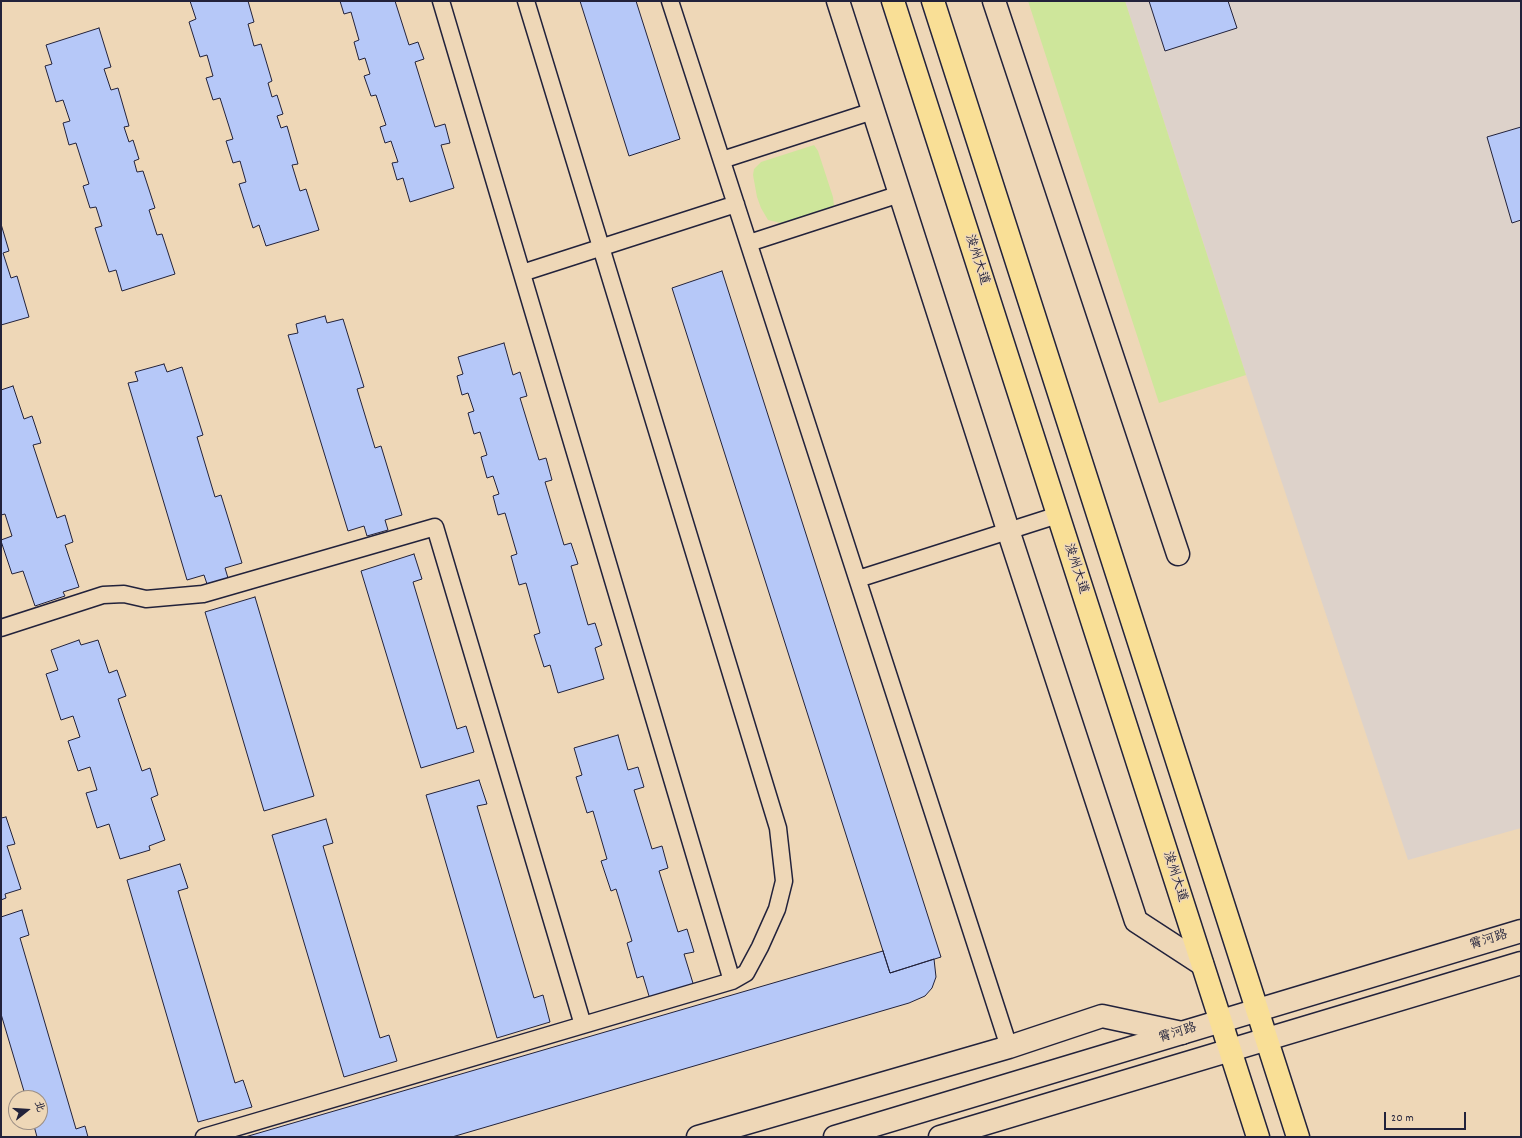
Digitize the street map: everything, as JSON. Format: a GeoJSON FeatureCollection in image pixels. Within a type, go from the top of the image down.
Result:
{"type":"FeatureCollection","features":[{"type":"Feature","properties":{"kind":"main road","name":"浚州大道"},"geometry":{"type":"LineString","coordinates":[[893,1],[1258,1137]]}},
{"type":"Feature","properties":{"kind":"main road"},"geometry":{"type":"LineString","coordinates":[[933,1],[1298,1137]]}},
{"type":"Feature","properties":{"kind":"street"},"geometry":{"type":"LineString","coordinates":[[838,1],[1008,530],[1136,921],[1202,964]]}},
{"type":"Feature","properties":{"kind":"street"},"geometry":{"type":"LineString","coordinates":[[994,1],[1178,554]]}},
{"type":"Feature","properties":{"kind":"street","name":"霄河路"},"geometry":{"type":"LineString","coordinates":[[835,1137],[1521,931]]}},
{"type":"Feature","properties":{"kind":"street"},"geometry":{"type":"LineString","coordinates":[[940,1137],[1521,963]]}},
{"type":"Feature","properties":{"kind":"street"},"geometry":{"type":"LineString","coordinates":[[698,1137],[1009,1047],[1102,1016],[1182,1033]]}},
{"type":"Feature","properties":{"kind":"lane"},"geometry":{"type":"LineString","coordinates":[[441,1],[732,981]]}},
{"type":"Feature","properties":{"kind":"lane"},"geometry":{"type":"LineString","coordinates":[[204,1137],[732,981],[746,973],[760,947],[777,909],[784,881],[778,828],[526,1]]}},
{"type":"Feature","properties":{"kind":"lane"},"geometry":{"type":"LineString","coordinates":[[670,1],[1009,1047]]}},
{"type":"Feature","properties":{"kind":"lane"},"geometry":{"type":"LineString","coordinates":[[722,160],[873,111]]}},
{"type":"Feature","properties":{"kind":"lane"},"geometry":{"type":"LineString","coordinates":[[749,243],[900,194]]}},
{"type":"Feature","properties":{"kind":"lane"},"geometry":{"type":"LineString","coordinates":[[522,273],[736,204]]}},
{"type":"Feature","properties":{"kind":"lane"},"geometry":{"type":"LineString","coordinates":[[858,579],[1058,514]]}},
{"type":"Feature","properties":{"kind":"lane"},"geometry":{"type":"LineString","coordinates":[[1,628],[103,595],[124,594],[146,599],[203,594],[435,527],[583,1025]]}},
{"type":"Feature","properties":{"kind":"shaded area"},"geometry":{"type":"Polygon","coordinates":[[[1125,1],[1521,1],[1521,828],[1408,860],[1246,375],[1125,1]]]}},
{"type":"Feature","properties":{"kind":"green space"},"geometry":{"type":"Polygon","coordinates":[[[1028,1],[1125,1],[1246,375],[1159,403],[1028,1]]]}},
{"type":"Feature","properties":{"kind":"green space"},"geometry":{"type":"Polygon","coordinates":[[[814,145],[818,151],[833,197],[834,206],[781,223],[768,220],[757,197],[753,175],[754,169],[761,162],[814,145]]]}},
{"type":"Feature","properties":{"kind":"building"},"geometry":{"type":"Polygon","coordinates":[[[190,1],[248,1],[254,22],[248,24],[254,46],[261,44],[272,81],[268,83],[272,97],[277,95],[283,114],[277,116],[281,128],[287,126],[298,164],[292,165],[300,191],[306,189],[319,230],[266,246],[259,225],[253,228],[239,184],[246,182],[240,161],[233,163],[226,141],[233,139],[220,98],[213,100],[206,78],[213,76],[207,55],[200,57],[189,22],[196,19],[190,1]]]}},
{"type":"Feature","properties":{"kind":"building"},"geometry":{"type":"Polygon","coordinates":[[[340,1],[395,1],[409,45],[418,42],[424,59],[415,62],[435,127],[445,124],[450,143],[441,145],[454,188],[410,202],[403,178],[397,180],[392,163],[398,162],[391,141],[385,143],[380,127],[386,125],[376,95],[371,96],[364,76],[370,74],[365,58],[359,60],[354,42],[359,40],[351,12],[344,14],[340,1]]]}},
{"type":"Feature","properties":{"kind":"building"},"geometry":{"type":"Polygon","coordinates":[[[580,1],[636,1],[680,139],[629,156],[580,1]]]}},
{"type":"Feature","properties":{"kind":"building"},"geometry":{"type":"Polygon","coordinates":[[[1149,1],[1228,1],[1237,28],[1165,51],[1149,1]]]}},
{"type":"Feature","properties":{"kind":"building"},"geometry":{"type":"Polygon","coordinates":[[[99,28],[111,67],[104,69],[111,90],[118,88],[129,126],[124,127],[129,142],[133,140],[139,159],[134,161],[137,172],[143,171],[155,208],[149,210],[157,235],[162,234],[175,274],[122,291],[116,270],[109,272],[95,228],[102,226],[96,207],[90,208],[83,186],[89,184],[76,143],[69,145],[63,123],[70,121],[63,100],[56,102],[45,66],[52,64],[46,45],[99,28]]]}},
{"type":"Feature","properties":{"kind":"building"},"geometry":{"type":"Polygon","coordinates":[[[1521,127],[1521,220],[1512,223],[1487,137],[1521,127]]]}},
{"type":"Feature","properties":{"kind":"building"},"geometry":{"type":"Polygon","coordinates":[[[1,224],[9,251],[3,253],[11,278],[17,276],[29,317],[1,325],[1,224]]]}},
{"type":"Feature","properties":{"kind":"building"},"geometry":{"type":"Polygon","coordinates":[[[722,271],[941,957],[890,973],[672,288],[722,271]]]}},
{"type":"Feature","properties":{"kind":"building"},"geometry":{"type":"Polygon","coordinates":[[[325,316],[327,323],[343,319],[364,387],[357,389],[375,448],[381,446],[402,515],[385,520],[388,530],[367,536],[364,526],[348,531],[288,335],[298,333],[296,324],[325,316]]]}},
{"type":"Feature","properties":{"kind":"building"},"geometry":{"type":"Polygon","coordinates":[[[504,343],[513,375],[520,372],[527,396],[520,398],[539,460],[546,458],[552,480],[545,482],[564,545],[571,543],[578,564],[571,566],[588,625],[595,623],[602,645],[595,648],[604,679],[558,693],[550,665],[544,667],[534,635],[540,633],[526,583],[519,585],[511,556],[517,554],[505,513],[498,515],[493,496],[499,494],[493,476],[487,478],[481,457],[487,455],[480,432],[474,434],[468,413],[474,411],[468,393],[462,395],[457,376],[463,374],[458,357],[504,343]]]}},
{"type":"Feature","properties":{"kind":"building"},"geometry":{"type":"Polygon","coordinates":[[[164,364],[167,372],[182,367],[203,435],[197,437],[215,497],[221,495],[242,563],[225,568],[228,578],[207,584],[204,575],[187,580],[128,383],[138,381],[135,372],[164,364]]]}},
{"type":"Feature","properties":{"kind":"building"},"geometry":{"type":"Polygon","coordinates":[[[13,386],[24,419],[32,416],[41,443],[33,445],[57,518],[65,515],[73,542],[65,545],[79,587],[63,592],[65,596],[35,606],[23,571],[12,574],[1,541],[12,536],[5,514],[1,515],[1,390],[13,386]]]}},
{"type":"Feature","properties":{"kind":"building"},"geometry":{"type":"Polygon","coordinates":[[[414,554],[422,579],[413,582],[457,729],[466,726],[474,752],[421,768],[361,571],[414,554]]]}},
{"type":"Feature","properties":{"kind":"building"},"geometry":{"type":"Polygon","coordinates":[[[255,597],[314,796],[264,811],[205,612],[255,597]]]}},
{"type":"Feature","properties":{"kind":"building"},"geometry":{"type":"Polygon","coordinates":[[[79,640],[81,645],[98,640],[109,673],[117,670],[126,696],[118,699],[142,771],[150,768],[158,795],[151,798],[165,840],[149,846],[150,850],[120,859],[109,824],[97,828],[86,793],[97,790],[90,767],[78,771],[68,741],[80,737],[73,716],[61,720],[46,674],[58,670],[51,650],[79,640]]]}},
{"type":"Feature","properties":{"kind":"building"},"geometry":{"type":"Polygon","coordinates":[[[618,735],[628,770],[638,767],[644,787],[634,790],[652,849],[662,846],[668,868],[659,871],[678,932],[687,929],[694,952],[684,954],[696,993],[652,1006],[643,976],[637,978],[627,943],[632,941],[616,889],[611,891],[601,861],[607,859],[593,811],[587,813],[576,777],[582,775],[574,748],[618,735]]]}},
{"type":"Feature","properties":{"kind":"building"},"geometry":{"type":"Polygon","coordinates":[[[479,780],[487,804],[477,806],[534,998],[543,995],[550,1022],[497,1038],[426,795],[479,780]]]}},
{"type":"Feature","properties":{"kind":"building"},"geometry":{"type":"Polygon","coordinates":[[[6,817],[15,844],[7,846],[21,889],[5,894],[6,898],[1,900],[1,818],[6,817]]]}},
{"type":"Feature","properties":{"kind":"building"},"geometry":{"type":"Polygon","coordinates":[[[326,819],[333,843],[323,846],[380,1038],[389,1035],[397,1061],[344,1077],[272,835],[326,819]]]}},
{"type":"Feature","properties":{"kind":"building"},"geometry":{"type":"Polygon","coordinates":[[[180,864],[188,888],[178,891],[235,1083],[243,1080],[252,1107],[198,1122],[127,880],[180,864]]]}},
{"type":"Feature","properties":{"kind":"building"},"geometry":{"type":"Polygon","coordinates":[[[22,910],[29,935],[20,938],[76,1129],[85,1126],[88,1137],[37,1137],[35,1130],[48,1130],[48,1090],[24,1090],[1,1014],[1,917],[22,910]]]}},
{"type":"Feature","properties":{"kind":"building"},"geometry":{"type":"Polygon","coordinates":[[[883,951],[890,973],[934,959],[936,977],[932,988],[925,996],[909,1003],[452,1137],[245,1137],[883,951]]]}}]}
